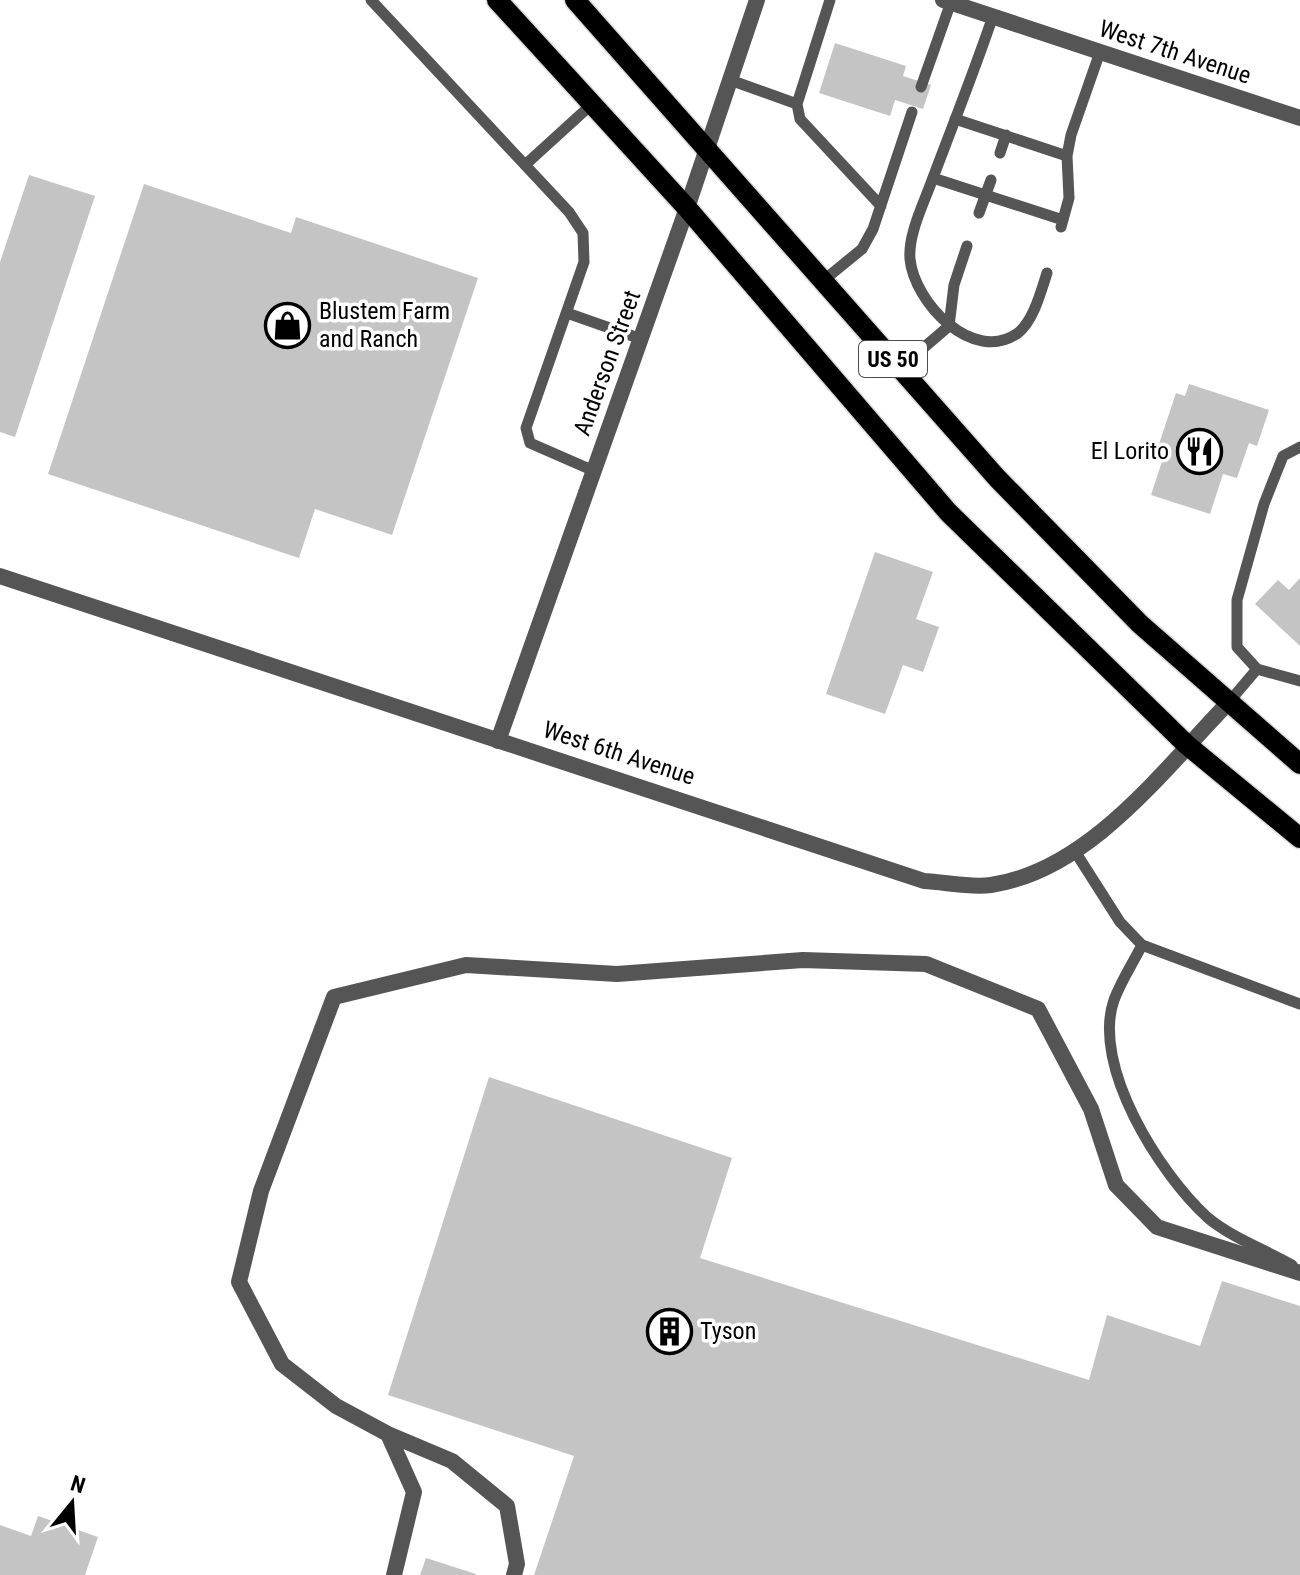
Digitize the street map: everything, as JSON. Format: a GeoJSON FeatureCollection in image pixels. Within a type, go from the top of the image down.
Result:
{"type":"FeatureCollection","features":[{"type":"Feature","properties":{"kind":"main road","name":"US 50"},"geometry":{"type":"LineString","coordinates":[[497,0],[687,208],[948,512],[1187,745],[1300,838]]}},
{"type":"Feature","properties":{"kind":"main road","name":"US 50"},"geometry":{"type":"LineString","coordinates":[[575,0],[708,147],[997,478],[1130,614],[1300,764]]}},
{"type":"Feature","properties":{"kind":"street","name":"Anderson Street"},"geometry":{"type":"LineString","coordinates":[[498,741],[687,208],[757,0]]}},
{"type":"Feature","properties":{"kind":"street","name":"West 7th Avenue"},"geometry":{"type":"LineString","coordinates":[[947,1],[1300,118]]}},
{"type":"Feature","properties":{"kind":"street","name":"West 6th Avenue"},"geometry":{"type":"LineString","coordinates":[[0,576],[924,881],[989,886],[1038,874],[1076,853],[1229,702]]}},
{"type":"Feature","properties":{"kind":"street"},"geometry":{"type":"LineString","coordinates":[[514,1575],[517,1564],[507,1506],[452,1461],[388,1434],[336,1406],[282,1364],[239,1282],[261,1191],[334,997],[466,965],[617,974],[803,960],[926,964],[1038,1009],[1091,1109],[1116,1185],[1157,1227],[1300,1271]]}},
{"type":"Feature","properties":{"kind":"street"},"geometry":{"type":"LineString","coordinates":[[388,1434],[414,1492],[394,1575]]}},
{"type":"Feature","properties":{"kind":"lane"},"geometry":{"type":"LineString","coordinates":[[371,0],[569,212],[583,233],[584,262],[526,428],[530,443],[594,471]]}},
{"type":"Feature","properties":{"kind":"lane"},"geometry":{"type":"LineString","coordinates":[[830,0],[797,104],[800,119],[881,206]]}},
{"type":"Feature","properties":{"kind":"lane"},"geometry":{"type":"LineString","coordinates":[[921,87],[947,1]]}},
{"type":"Feature","properties":{"kind":"lane"},"geometry":{"type":"LineString","coordinates":[[993,16],[933,178],[909,257],[917,286],[949,326],[988,342],[1017,333],[1034,309],[1047,273]]}},
{"type":"Feature","properties":{"kind":"lane"},"geometry":{"type":"LineString","coordinates":[[933,178],[1062,223],[1069,198],[1067,156],[1100,52]]}},
{"type":"Feature","properties":{"kind":"lane"},"geometry":{"type":"LineString","coordinates":[[730,80],[797,104]]}},
{"type":"Feature","properties":{"kind":"lane"},"geometry":{"type":"LineString","coordinates":[[525,165],[592,104]]}},
{"type":"Feature","properties":{"kind":"lane"},"geometry":{"type":"LineString","coordinates":[[824,280],[862,249],[881,206],[912,112]]}},
{"type":"Feature","properties":{"kind":"lane"},"geometry":{"type":"LineString","coordinates":[[955,119],[1067,156]]}},
{"type":"Feature","properties":{"kind":"lane"},"geometry":{"type":"LineString","coordinates":[[1000,153],[1006,135]]}},
{"type":"Feature","properties":{"kind":"lane"},"geometry":{"type":"LineString","coordinates":[[979,213],[991,180]]}},
{"type":"Feature","properties":{"kind":"lane"},"geometry":{"type":"LineString","coordinates":[[900,368],[949,326],[954,285],[967,246]]}},
{"type":"Feature","properties":{"kind":"lane"},"geometry":{"type":"LineString","coordinates":[[567,313],[641,339]]}},
{"type":"Feature","properties":{"kind":"lane"},"geometry":{"type":"LineString","coordinates":[[1300,447],[1283,456],[1264,504],[1237,600],[1237,647],[1257,669],[1300,681]]}},
{"type":"Feature","properties":{"kind":"lane"},"geometry":{"type":"LineString","coordinates":[[1229,702],[1257,669]]}},
{"type":"Feature","properties":{"kind":"lane"},"geometry":{"type":"LineString","coordinates":[[1076,853],[1120,922],[1142,945],[1300,1004]]}},
{"type":"Feature","properties":{"kind":"lane"},"geometry":{"type":"LineString","coordinates":[[1142,945],[1113,1002],[1110,1040],[1126,1105],[1167,1173],[1209,1219],[1300,1271]]}},
{"type":"Feature","properties":{"kind":"building"},"geometry":{"type":"Polygon","coordinates":[[[835,43],[906,66],[903,76],[931,85],[923,109],[895,100],[890,116],[819,93],[835,43]]]}},
{"type":"Feature","properties":{"kind":"building"},"geometry":{"type":"Polygon","coordinates":[[[29,175],[95,196],[15,437],[0,432],[0,262],[29,175]]]}},
{"type":"Feature","properties":{"kind":"building"},"geometry":{"type":"Polygon","coordinates":[[[144,184],[291,233],[296,217],[478,278],[392,535],[315,509],[299,558],[48,474],[144,184]]]}},
{"type":"Feature","properties":{"kind":"building"},"geometry":{"type":"Polygon","coordinates":[[[1189,384],[1269,410],[1257,446],[1249,443],[1237,478],[1223,474],[1210,514],[1151,495],[1167,446],[1159,444],[1176,393],[1185,396],[1189,384]]]}},
{"type":"Feature","properties":{"kind":"building"},"geometry":{"type":"Polygon","coordinates":[[[875,552],[933,572],[916,619],[939,627],[923,672],[903,665],[885,714],[826,694],[875,552]]]}},
{"type":"Feature","properties":{"kind":"building"},"geometry":{"type":"Polygon","coordinates":[[[1300,578],[1300,646],[1255,604],[1278,580],[1289,590],[1300,578]]]}},
{"type":"Feature","properties":{"kind":"building","name":"Tyson"},"geometry":{"type":"Polygon","coordinates":[[[489,1077],[732,1158],[700,1258],[1089,1380],[1107,1315],[1200,1346],[1222,1281],[1300,1306],[1300,1575],[534,1575],[574,1456],[388,1395],[489,1077]]]}},
{"type":"Feature","properties":{"kind":"building"},"geometry":{"type":"Polygon","coordinates":[[[38,1516],[98,1537],[85,1575],[0,1575],[0,1525],[31,1536],[38,1516]]]}},
{"type":"Feature","properties":{"kind":"building"},"geometry":{"type":"Polygon","coordinates":[[[426,1558],[476,1574],[476,1575],[420,1575],[426,1558]]]}},
{"type":"Feature","properties":{"kind":"place","name":"Blustem Farm and Ranch"},"geometry":{"type":"Point","coordinates":[288,325]}},
{"type":"Feature","properties":{"kind":"place","name":"El Lorito"},"geometry":{"type":"Point","coordinates":[1200,451]}},
{"type":"Feature","properties":{"kind":"place","name":"Tyson"},"geometry":{"type":"Point","coordinates":[669,1331]}}]}
